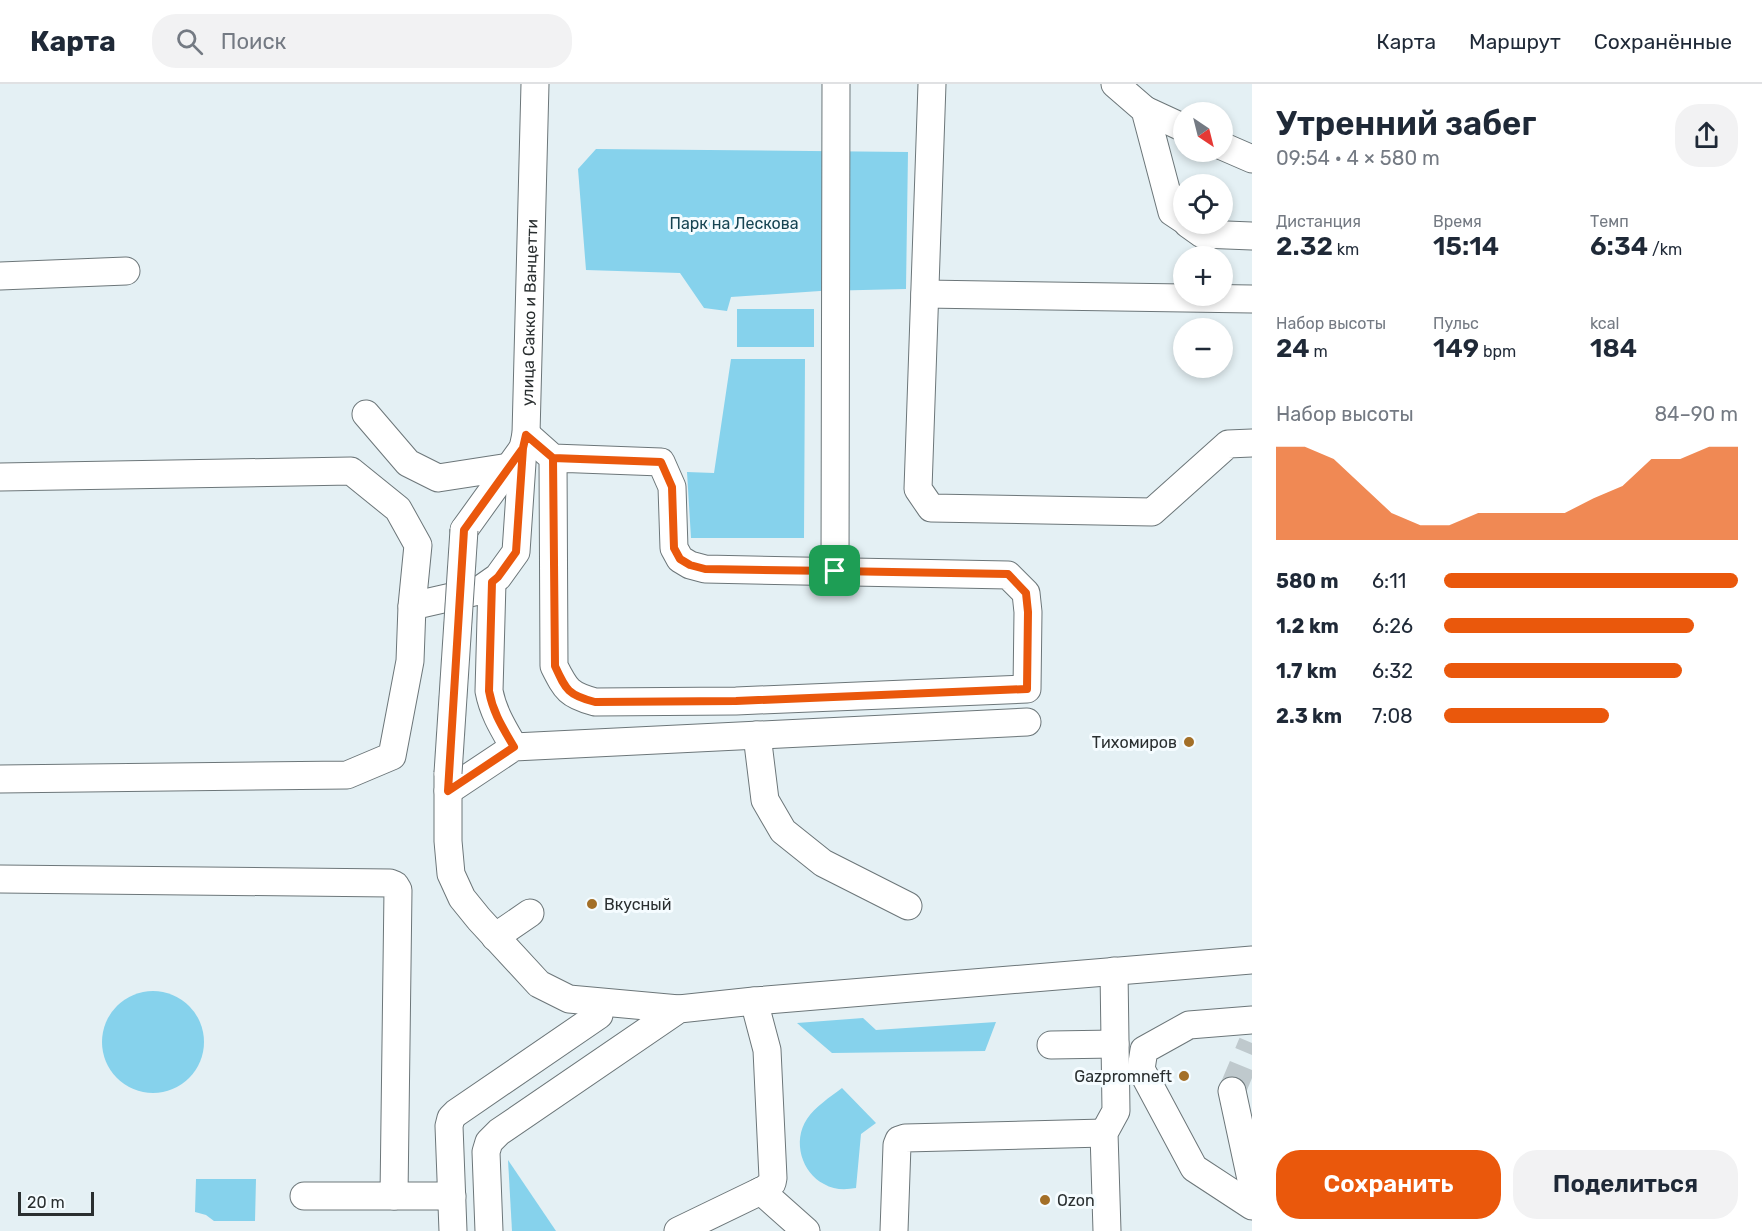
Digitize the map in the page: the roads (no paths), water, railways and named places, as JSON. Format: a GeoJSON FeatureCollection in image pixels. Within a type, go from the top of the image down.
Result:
{"type":"FeatureCollection","features":[{"type":"Feature","properties":{"kind":"street","name":"улица Сакко и Ванцетти"},"geometry":{"type":"LineString","coordinates":[[492,582],[516,552],[535,84]]}},
{"type":"Feature","properties":{"kind":"street"},"geometry":{"type":"LineString","coordinates":[[835,571],[836,84]]}},
{"type":"Feature","properties":{"kind":"street"},"geometry":{"type":"LineString","coordinates":[[932,84],[918,489],[931,508],[1152,512],[1228,444],[1252,443]]}},
{"type":"Feature","properties":{"kind":"street"},"geometry":{"type":"LineString","coordinates":[[1115,84],[1145,110],[1173,123]]}},
{"type":"Feature","properties":{"kind":"street"},"geometry":{"type":"LineString","coordinates":[[1145,110],[1173,213]]}},
{"type":"Feature","properties":{"kind":"street"},"geometry":{"type":"LineString","coordinates":[[1233,151],[1252,159]]}},
{"type":"Feature","properties":{"kind":"street"},"geometry":{"type":"LineString","coordinates":[[1202,234],[1252,236]]}},
{"type":"Feature","properties":{"kind":"street"},"geometry":{"type":"LineString","coordinates":[[0,276],[126,271]]}},
{"type":"Feature","properties":{"kind":"street"},"geometry":{"type":"LineString","coordinates":[[925,294],[1252,300]]}},
{"type":"Feature","properties":{"kind":"street"},"geometry":{"type":"LineString","coordinates":[[366,414],[408,462],[438,477],[519,450],[553,458],[661,462],[672,487],[674,548],[680,559],[690,565],[705,569],[1008,574],[1026,593],[1028,612],[1027,689],[736,701],[595,702],[579,698],[564,687],[555,666],[553,458]]}},
{"type":"Feature","properties":{"kind":"street"},"geometry":{"type":"LineString","coordinates":[[519,450],[464,530],[448,782],[448,841],[451,874],[462,898],[539,984],[569,999],[679,1009],[1252,960]]}},
{"type":"Feature","properties":{"kind":"street"},"geometry":{"type":"LineString","coordinates":[[0,477],[351,471],[398,509],[418,545],[410,661],[392,756],[347,775],[0,779]]}},
{"type":"Feature","properties":{"kind":"street"},"geometry":{"type":"LineString","coordinates":[[412,606],[478,591],[492,582]]}},
{"type":"Feature","properties":{"kind":"street"},"geometry":{"type":"LineString","coordinates":[[492,582],[489,691],[491,706],[514,747]]}},
{"type":"Feature","properties":{"kind":"street"},"geometry":{"type":"LineString","coordinates":[[448,782],[514,747],[1027,722]]}},
{"type":"Feature","properties":{"kind":"street"},"geometry":{"type":"LineString","coordinates":[[757,735],[765,800],[783,831],[823,863],[908,906]]}},
{"type":"Feature","properties":{"kind":"street"},"geometry":{"type":"LineString","coordinates":[[0,879],[390,883],[395,885],[398,890],[394,1196]]}},
{"type":"Feature","properties":{"kind":"street"},"geometry":{"type":"LineString","coordinates":[[495,937],[530,913]]}},
{"type":"Feature","properties":{"kind":"street"},"geometry":{"type":"LineString","coordinates":[[1107,1231],[1104,1133],[1116,1111],[1114,971]]}},
{"type":"Feature","properties":{"kind":"street"},"geometry":{"type":"LineString","coordinates":[[678,1231],[772,1184],[767,1050],[754,1001]]}},
{"type":"Feature","properties":{"kind":"street"},"geometry":{"type":"LineString","coordinates":[[489,1231],[486,1152],[489,1142],[499,1132],[679,1009]]}},
{"type":"Feature","properties":{"kind":"street"},"geometry":{"type":"LineString","coordinates":[[453,1231],[449,1126],[451,1118],[599,1015]]}},
{"type":"Feature","properties":{"kind":"street"},"geometry":{"type":"LineString","coordinates":[[1252,1020],[1189,1025],[1144,1050],[1141,1069],[1194,1168],[1252,1206]]}},
{"type":"Feature","properties":{"kind":"street"},"geometry":{"type":"LineString","coordinates":[[1052,1045],[1115,1044]]}},
{"type":"Feature","properties":{"kind":"street"},"geometry":{"type":"LineString","coordinates":[[1232,1091],[1252,1184]]}},
{"type":"Feature","properties":{"kind":"street"},"geometry":{"type":"LineString","coordinates":[[894,1231],[899,1140],[1104,1133]]}},
{"type":"Feature","properties":{"kind":"street"},"geometry":{"type":"LineString","coordinates":[[761,1191],[806,1231]]}},
{"type":"Feature","properties":{"kind":"street"},"geometry":{"type":"LineString","coordinates":[[304,1197],[452,1196]]}},
{"type":"Feature","properties":{"kind":"tunnel"},"geometry":{"type":"LineString","coordinates":[[1232,1091],[1252,1043]]}},
{"type":"Feature","properties":{"kind":"place","name":"Тихомиров"},"geometry":{"type":"Point","coordinates":[1189,742]}},
{"type":"Feature","properties":{"kind":"place","name":"Вкусный"},"geometry":{"type":"Point","coordinates":[592,904]}},
{"type":"Feature","properties":{"kind":"place","name":"Gazpromneft"},"geometry":{"type":"Point","coordinates":[1184,1076]}},
{"type":"Feature","properties":{"kind":"place","name":"Ozon"},"geometry":{"type":"Point","coordinates":[1045,1200]}},
{"type":"Feature","properties":{"kind":"park label","name":"Парк на Лескова"},"geometry":{"type":"Point","coordinates":[734,223]}}]}
